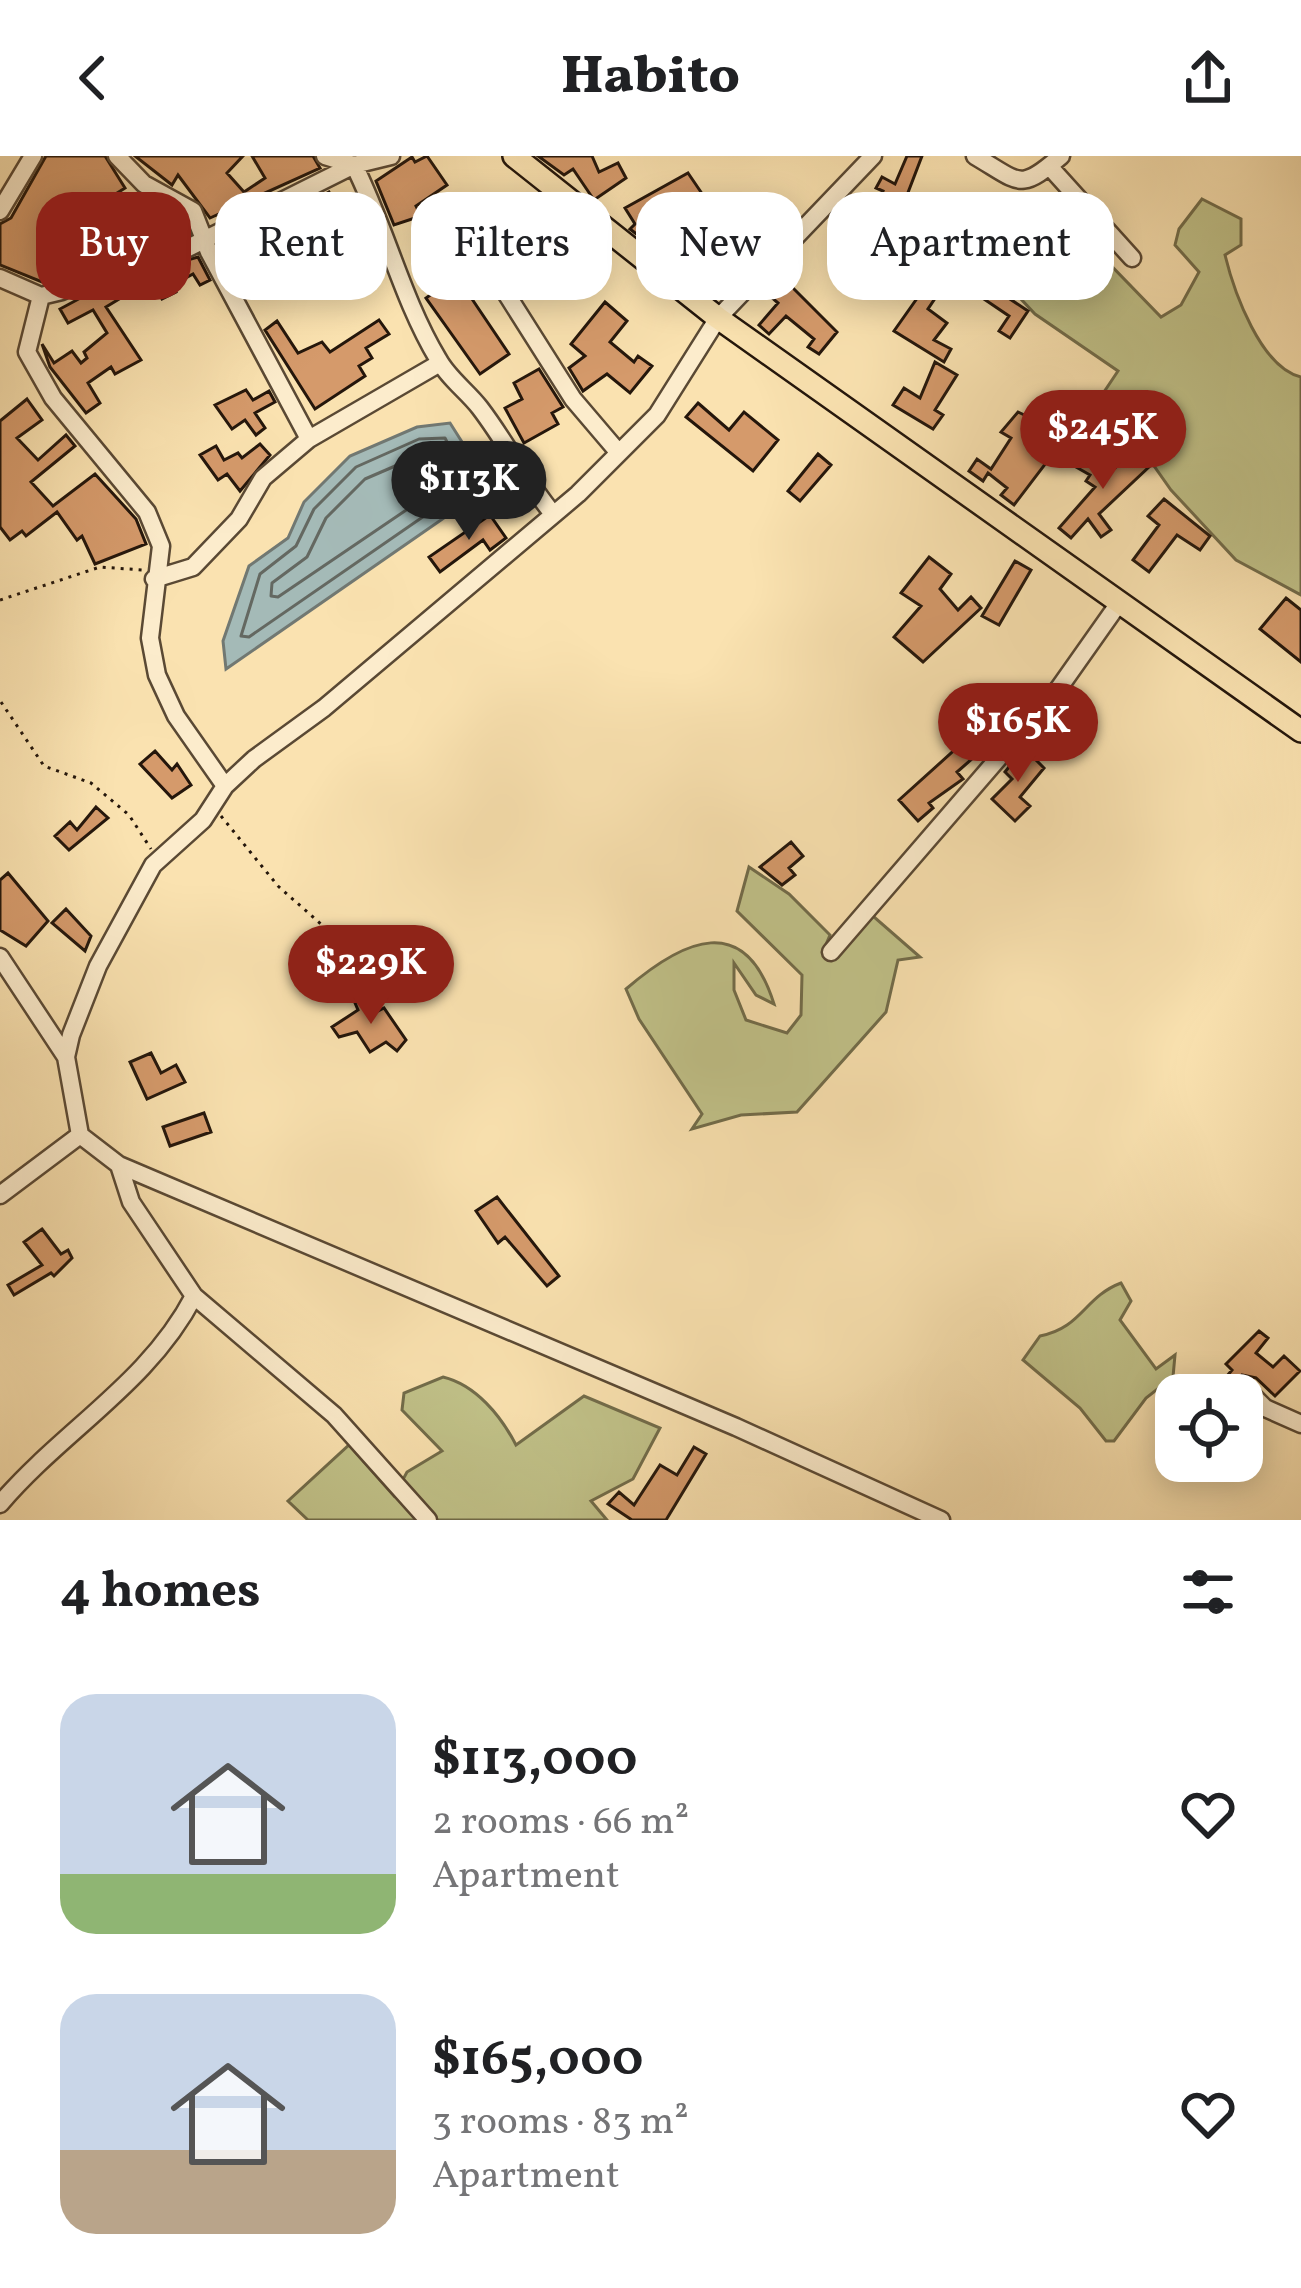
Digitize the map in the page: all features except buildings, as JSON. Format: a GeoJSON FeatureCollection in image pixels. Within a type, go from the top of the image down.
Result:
{"type":"FeatureCollection","features":[{"type":"Feature","properties":{"kind":"main road"},"geometry":{"type":"LineString","coordinates":[[514,156],[718,318],[1301,731]]}},
{"type":"Feature","properties":{"kind":"street"},"geometry":{"type":"LineString","coordinates":[[0,211],[33,156]]}},
{"type":"Feature","properties":{"kind":"street"},"geometry":{"type":"LineString","coordinates":[[117,156],[144,184],[193,211],[209,252],[309,439]]}},
{"type":"Feature","properties":{"kind":"street"},"geometry":{"type":"LineString","coordinates":[[325,156],[354,165],[440,363],[480,409],[520,473],[553,514]]}},
{"type":"Feature","properties":{"kind":"street"},"geometry":{"type":"LineString","coordinates":[[191,246],[354,165],[391,156]]}},
{"type":"Feature","properties":{"kind":"street"},"geometry":{"type":"LineString","coordinates":[[66,1057],[98,966],[158,861],[212,807],[225,786],[553,514],[619,453],[657,415],[718,318],[873,156]]}},
{"type":"Feature","properties":{"kind":"street"},"geometry":{"type":"LineString","coordinates":[[975,156],[1020,183],[1030,182],[1055,161],[1132,258]]}},
{"type":"Feature","properties":{"kind":"street"},"geometry":{"type":"LineString","coordinates":[[0,278],[36,294]]}},
{"type":"Feature","properties":{"kind":"street"},"geometry":{"type":"LineString","coordinates":[[40,300],[27,352],[53,398],[147,512],[160,546],[150,638],[157,674],[176,716],[225,786]]}},
{"type":"Feature","properties":{"kind":"street"},"geometry":{"type":"LineString","coordinates":[[511,300],[573,399],[619,453]]}},
{"type":"Feature","properties":{"kind":"street"},"geometry":{"type":"LineString","coordinates":[[155,574],[194,567],[239,519],[263,478],[309,439],[440,363]]}},
{"type":"Feature","properties":{"kind":"street"},"geometry":{"type":"LineString","coordinates":[[831,952],[1059,688],[1119,603]]}},
{"type":"Feature","properties":{"kind":"street"},"geometry":{"type":"LineString","coordinates":[[0,957],[66,1057],[80,1135],[119,1166],[736,1427],[941,1520]]}},
{"type":"Feature","properties":{"kind":"street"},"geometry":{"type":"LineString","coordinates":[[0,1195],[80,1135]]}},
{"type":"Feature","properties":{"kind":"street"},"geometry":{"type":"LineString","coordinates":[[119,1166],[131,1202],[194,1296],[248,1347],[316,1399],[428,1520]]}},
{"type":"Feature","properties":{"kind":"street"},"geometry":{"type":"LineString","coordinates":[[0,1504],[39,1458],[171,1341],[194,1296]]}},
{"type":"Feature","properties":{"kind":"street"},"geometry":{"type":"LineString","coordinates":[[1263,1406],[1301,1424]]}},
{"type":"Feature","properties":{"kind":"path"},"geometry":{"type":"LineString","coordinates":[[0,600],[100,567],[155,574]]}},
{"type":"Feature","properties":{"kind":"path"},"geometry":{"type":"LineString","coordinates":[[2,702],[44,766],[91,783],[129,815],[158,861]]}},
{"type":"Feature","properties":{"kind":"path"},"geometry":{"type":"LineString","coordinates":[[212,807],[278,886],[349,949],[366,988]]}},
{"type":"Feature","properties":{"kind":"green space"},"geometry":{"type":"Polygon","coordinates":[[[1202,199],[1241,219],[1241,245],[1225,255],[1235,288],[1262,344],[1287,371],[1301,377],[1301,595],[1236,560],[1171,490],[1135,439],[1094,407],[1118,371],[1022,300],[1114,300],[1114,269],[1161,317],[1181,305],[1199,272],[1175,245],[1179,229],[1202,199]]]}},
{"type":"Feature","properties":{"kind":"green space"},"geometry":{"type":"Polygon","coordinates":[[[749,867],[789,894],[830,935],[824,949],[832,956],[873,916],[920,957],[898,960],[886,1012],[797,1112],[741,1115],[692,1129],[702,1114],[639,1019],[626,989],[691,947],[730,945],[747,955],[762,975],[774,1004],[756,995],[734,963],[734,990],[746,1020],[787,1033],[801,1015],[802,975],[737,911],[749,867]]]}},
{"type":"Feature","properties":{"kind":"green space"},"geometry":{"type":"Polygon","coordinates":[[[1121,1283],[1131,1301],[1120,1320],[1156,1369],[1175,1355],[1173,1374],[1155,1374],[1155,1391],[1114,1441],[1106,1441],[1080,1408],[1023,1360],[1040,1336],[1065,1326],[1121,1283]]]}},
{"type":"Feature","properties":{"kind":"green space"},"geometry":{"type":"Polygon","coordinates":[[[443,1377],[486,1403],[516,1445],[584,1396],[660,1428],[633,1479],[591,1501],[607,1520],[308,1520],[288,1501],[349,1445],[394,1496],[407,1472],[442,1451],[402,1410],[404,1393],[443,1377]]]}},
{"type":"Feature","properties":{"kind":"water"},"geometry":{"type":"Polygon","coordinates":[[[450,423],[490,486],[226,669],[223,641],[249,566],[288,538],[304,502],[350,456],[417,427],[450,423]]]}}]}
